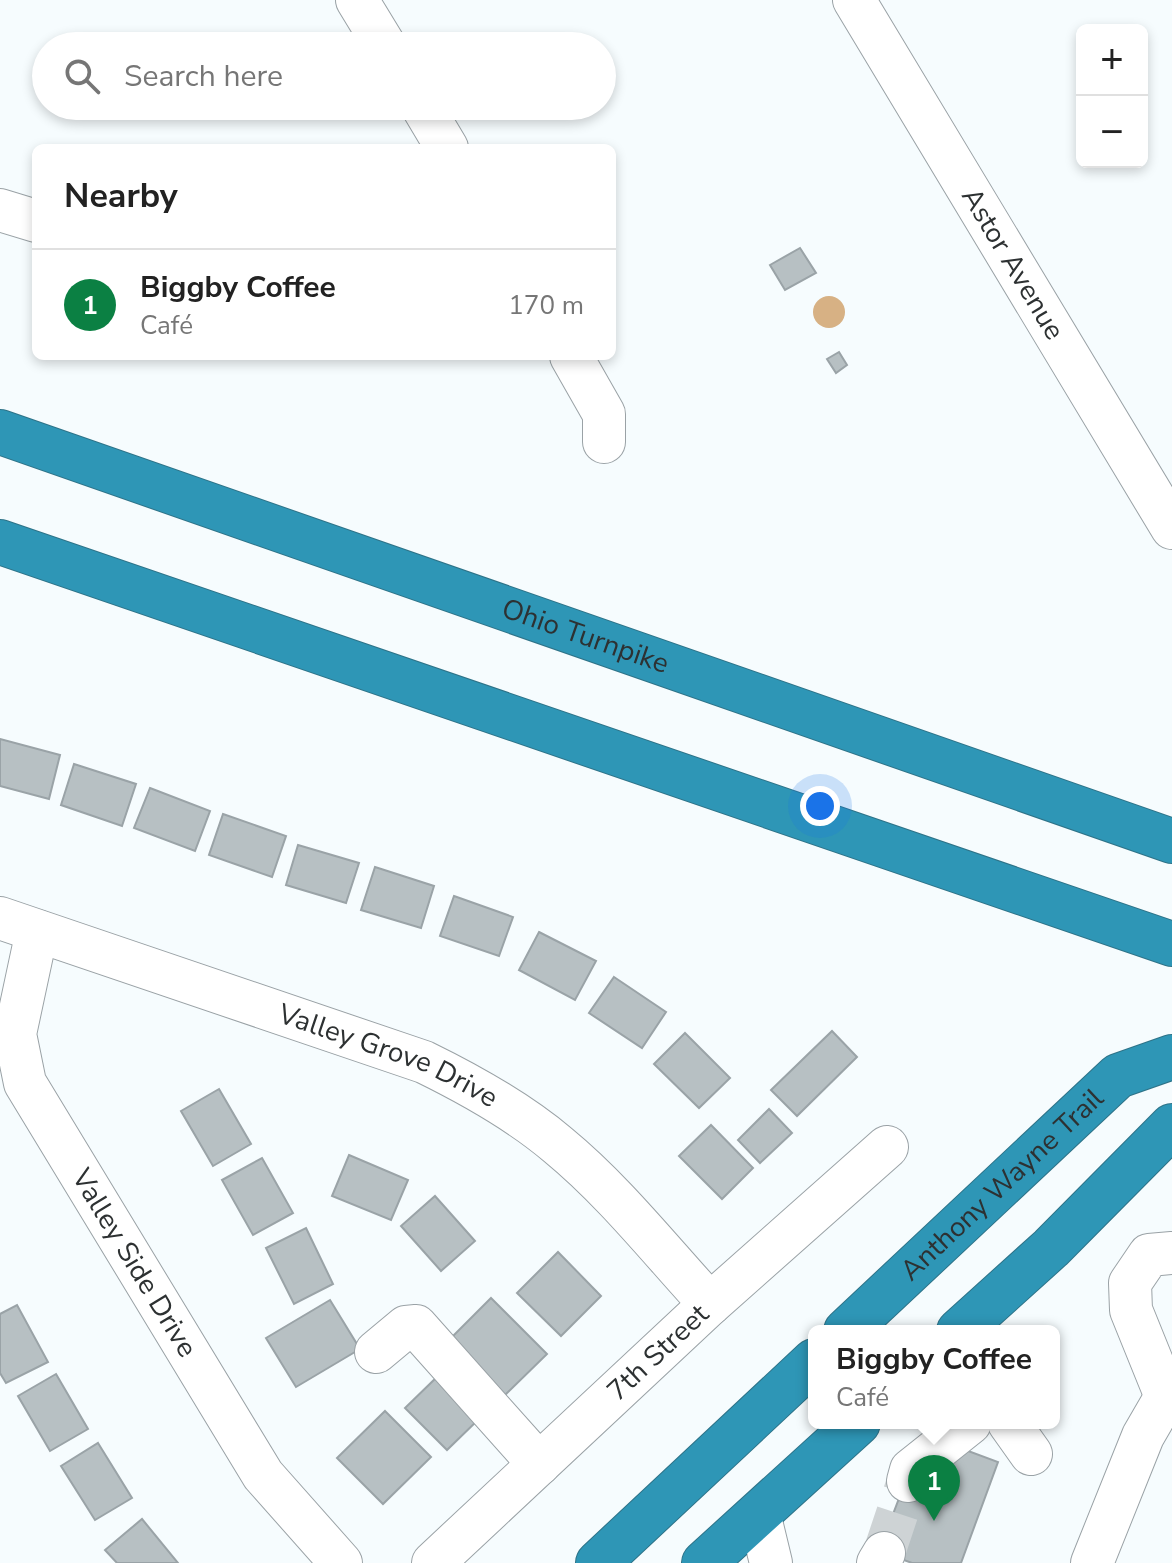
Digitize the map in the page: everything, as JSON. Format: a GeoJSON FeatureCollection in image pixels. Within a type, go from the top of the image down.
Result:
{"type":"FeatureCollection","features":[{"type":"Feature","properties":{"kind":"highway","name":"Ohio Turnpike"},"geometry":{"type":"LineString","coordinates":[[0,432],[1172,841]]}},
{"type":"Feature","properties":{"kind":"highway"},"geometry":{"type":"LineString","coordinates":[[0,542],[1172,944]]}},
{"type":"Feature","properties":{"kind":"highway","name":"Anthony Wayne Trail"},"geometry":{"type":"LineString","coordinates":[[852,1325],[1118,1076],[1172,1057]]}},
{"type":"Feature","properties":{"kind":"highway"},"geometry":{"type":"LineString","coordinates":[[966,1325],[1051,1248],[1171,1128]]}},
{"type":"Feature","properties":{"kind":"highway"},"geometry":{"type":"LineString","coordinates":[[598,1563],[808,1367]]}},
{"type":"Feature","properties":{"kind":"highway"},"geometry":{"type":"LineString","coordinates":[[704,1563],[851,1429]]}},
{"type":"Feature","properties":{"kind":"street"},"geometry":{"type":"LineString","coordinates":[[357,0],[376,32]]}},
{"type":"Feature","properties":{"kind":"street","name":"Astor Avenue"},"geometry":{"type":"LineString","coordinates":[[854,0],[1172,528]]}},
{"type":"Feature","properties":{"kind":"street"},"geometry":{"type":"LineString","coordinates":[[430,120],[445,144]]}},
{"type":"Feature","properties":{"kind":"street"},"geometry":{"type":"LineString","coordinates":[[0,210],[32,220]]}},
{"type":"Feature","properties":{"kind":"street"},"geometry":{"type":"LineString","coordinates":[[573,360],[604,414],[604,442]]}},
{"type":"Feature","properties":{"kind":"street","name":"Valley Grove Drive"},"geometry":{"type":"LineString","coordinates":[[19,924],[224,992],[424,1062],[454,1076],[491,1097],[557,1144],[592,1176],[710,1304]]}},
{"type":"Feature","properties":{"kind":"street","name":"Valley Side Drive"},"geometry":{"type":"LineString","coordinates":[[19,924],[15,1034],[25,1083],[263,1475],[341,1563]]}},
{"type":"Feature","properties":{"kind":"street","name":"7th Street"},"geometry":{"type":"LineString","coordinates":[[433,1563],[710,1304],[887,1147]]}},
{"type":"Feature","properties":{"kind":"street"},"geometry":{"type":"LineString","coordinates":[[1092,1563],[1143,1436],[1168,1390],[1131,1310],[1130,1283],[1149,1255],[1172,1253]]}},
{"type":"Feature","properties":{"kind":"street"},"geometry":{"type":"LineString","coordinates":[[376,1352],[406,1327],[416,1326],[539,1464]]}},
{"type":"Feature","properties":{"kind":"street"},"geometry":{"type":"LineString","coordinates":[[908,1481],[911,1470],[962,1429]]}},
{"type":"Feature","properties":{"kind":"street"},"geometry":{"type":"LineString","coordinates":[[759,1513],[771,1563]]}},
{"type":"Feature","properties":{"kind":"shaded area"},"geometry":{"type":"Polygon","coordinates":[[[829,296],[840,301],[845,312],[840,323],[829,328],[818,323],[813,312],[818,301],[829,296]]]}},
{"type":"Feature","properties":{"kind":"building"},"geometry":{"type":"Polygon","coordinates":[[[800,248],[816,273],[785,290],[770,265],[800,248]]]}},
{"type":"Feature","properties":{"kind":"building"},"geometry":{"type":"Polygon","coordinates":[[[839,352],[847,365],[836,373],[827,359],[839,352]]]}},
{"type":"Feature","properties":{"kind":"building"},"geometry":{"type":"Polygon","coordinates":[[[0,739],[60,755],[49,799],[0,786],[0,739]]]}},
{"type":"Feature","properties":{"kind":"building"},"geometry":{"type":"Polygon","coordinates":[[[74,764],[136,784],[122,826],[61,805],[74,764]]]}},
{"type":"Feature","properties":{"kind":"building"},"geometry":{"type":"Polygon","coordinates":[[[150,788],[210,811],[195,851],[134,828],[150,788]]]}},
{"type":"Feature","properties":{"kind":"building"},"geometry":{"type":"Polygon","coordinates":[[[223,814],[286,836],[272,877],[209,855],[223,814]]]}},
{"type":"Feature","properties":{"kind":"building"},"geometry":{"type":"Polygon","coordinates":[[[298,845],[359,863],[346,903],[286,885],[298,845]]]}},
{"type":"Feature","properties":{"kind":"building"},"geometry":{"type":"Polygon","coordinates":[[[375,867],[434,886],[421,928],[361,910],[375,867]]]}},
{"type":"Feature","properties":{"kind":"building"},"geometry":{"type":"Polygon","coordinates":[[[454,896],[513,917],[499,956],[440,936],[454,896]]]}},
{"type":"Feature","properties":{"kind":"building"},"geometry":{"type":"Polygon","coordinates":[[[539,932],[596,961],[575,1000],[519,970],[539,932]]]}},
{"type":"Feature","properties":{"kind":"building"},"geometry":{"type":"Polygon","coordinates":[[[614,977],[666,1012],[642,1048],[589,1013],[614,977]]]}},
{"type":"Feature","properties":{"kind":"building"},"geometry":{"type":"Polygon","coordinates":[[[832,1031],[857,1057],[797,1116],[771,1090],[832,1031]]]}},
{"type":"Feature","properties":{"kind":"building"},"geometry":{"type":"Polygon","coordinates":[[[685,1033],[730,1078],[699,1108],[654,1064],[685,1033]]]}},
{"type":"Feature","properties":{"kind":"building"},"geometry":{"type":"Polygon","coordinates":[[[219,1089],[251,1144],[213,1166],[181,1111],[219,1089]]]}},
{"type":"Feature","properties":{"kind":"building"},"geometry":{"type":"Polygon","coordinates":[[[769,1109],[792,1133],[760,1163],[738,1140],[769,1109]]]}},
{"type":"Feature","properties":{"kind":"building"},"geometry":{"type":"Polygon","coordinates":[[[711,1125],[753,1168],[722,1199],[679,1156],[711,1125]]]}},
{"type":"Feature","properties":{"kind":"building"},"geometry":{"type":"Polygon","coordinates":[[[349,1155],[408,1180],[391,1220],[332,1196],[349,1155]]]}},
{"type":"Feature","properties":{"kind":"building"},"geometry":{"type":"Polygon","coordinates":[[[262,1158],[293,1213],[253,1235],[222,1180],[262,1158]]]}},
{"type":"Feature","properties":{"kind":"building"},"geometry":{"type":"Polygon","coordinates":[[[435,1196],[475,1241],[441,1271],[401,1226],[435,1196]]]}},
{"type":"Feature","properties":{"kind":"building"},"geometry":{"type":"Polygon","coordinates":[[[306,1228],[333,1284],[294,1304],[266,1248],[306,1228]]]}},
{"type":"Feature","properties":{"kind":"building"},"geometry":{"type":"Polygon","coordinates":[[[558,1252],[601,1296],[561,1336],[517,1293],[558,1252]]]}},
{"type":"Feature","properties":{"kind":"building"},"geometry":{"type":"Polygon","coordinates":[[[491,1298],[547,1354],[505,1395],[449,1340],[491,1298]]]}},
{"type":"Feature","properties":{"kind":"building"},"geometry":{"type":"Polygon","coordinates":[[[330,1300],[360,1349],[296,1387],[266,1338],[330,1300]]]}},
{"type":"Feature","properties":{"kind":"building"},"geometry":{"type":"Polygon","coordinates":[[[17,1305],[48,1362],[6,1383],[0,1373],[0,1314],[17,1305]]]}},
{"type":"Feature","properties":{"kind":"building"},"geometry":{"type":"Polygon","coordinates":[[[56,1374],[88,1429],[50,1451],[18,1396],[56,1374]]]}},
{"type":"Feature","properties":{"kind":"building"},"geometry":{"type":"Polygon","coordinates":[[[439,1375],[481,1417],[447,1450],[405,1408],[439,1375]]]}},
{"type":"Feature","properties":{"kind":"building"},"geometry":{"type":"Polygon","coordinates":[[[385,1411],[431,1457],[383,1504],[337,1458],[385,1411]]]}},
{"type":"Feature","properties":{"kind":"building"},"geometry":{"type":"Polygon","coordinates":[[[98,1443],[132,1498],[95,1520],[61,1466],[98,1443]]]}},
{"type":"Feature","properties":{"kind":"building"},"geometry":{"type":"Polygon","coordinates":[[[952,1445],[998,1462],[961,1563],[912,1563],[879,1551],[906,1480],[936,1491],[952,1445]]]}},
{"type":"Feature","properties":{"kind":"building"},"geometry":{"type":"Polygon","coordinates":[[[142,1519],[178,1563],[117,1563],[105,1550],[142,1519]]]}},
{"type":"Feature","properties":{"kind":"tunnel"},"geometry":{"type":"LineString","coordinates":[[884,1553],[908,1481]]}},
{"type":"Feature","properties":{"kind":"place","name":"Biggby Coffee"},"geometry":{"type":"Point","coordinates":[934,1521]}}]}
